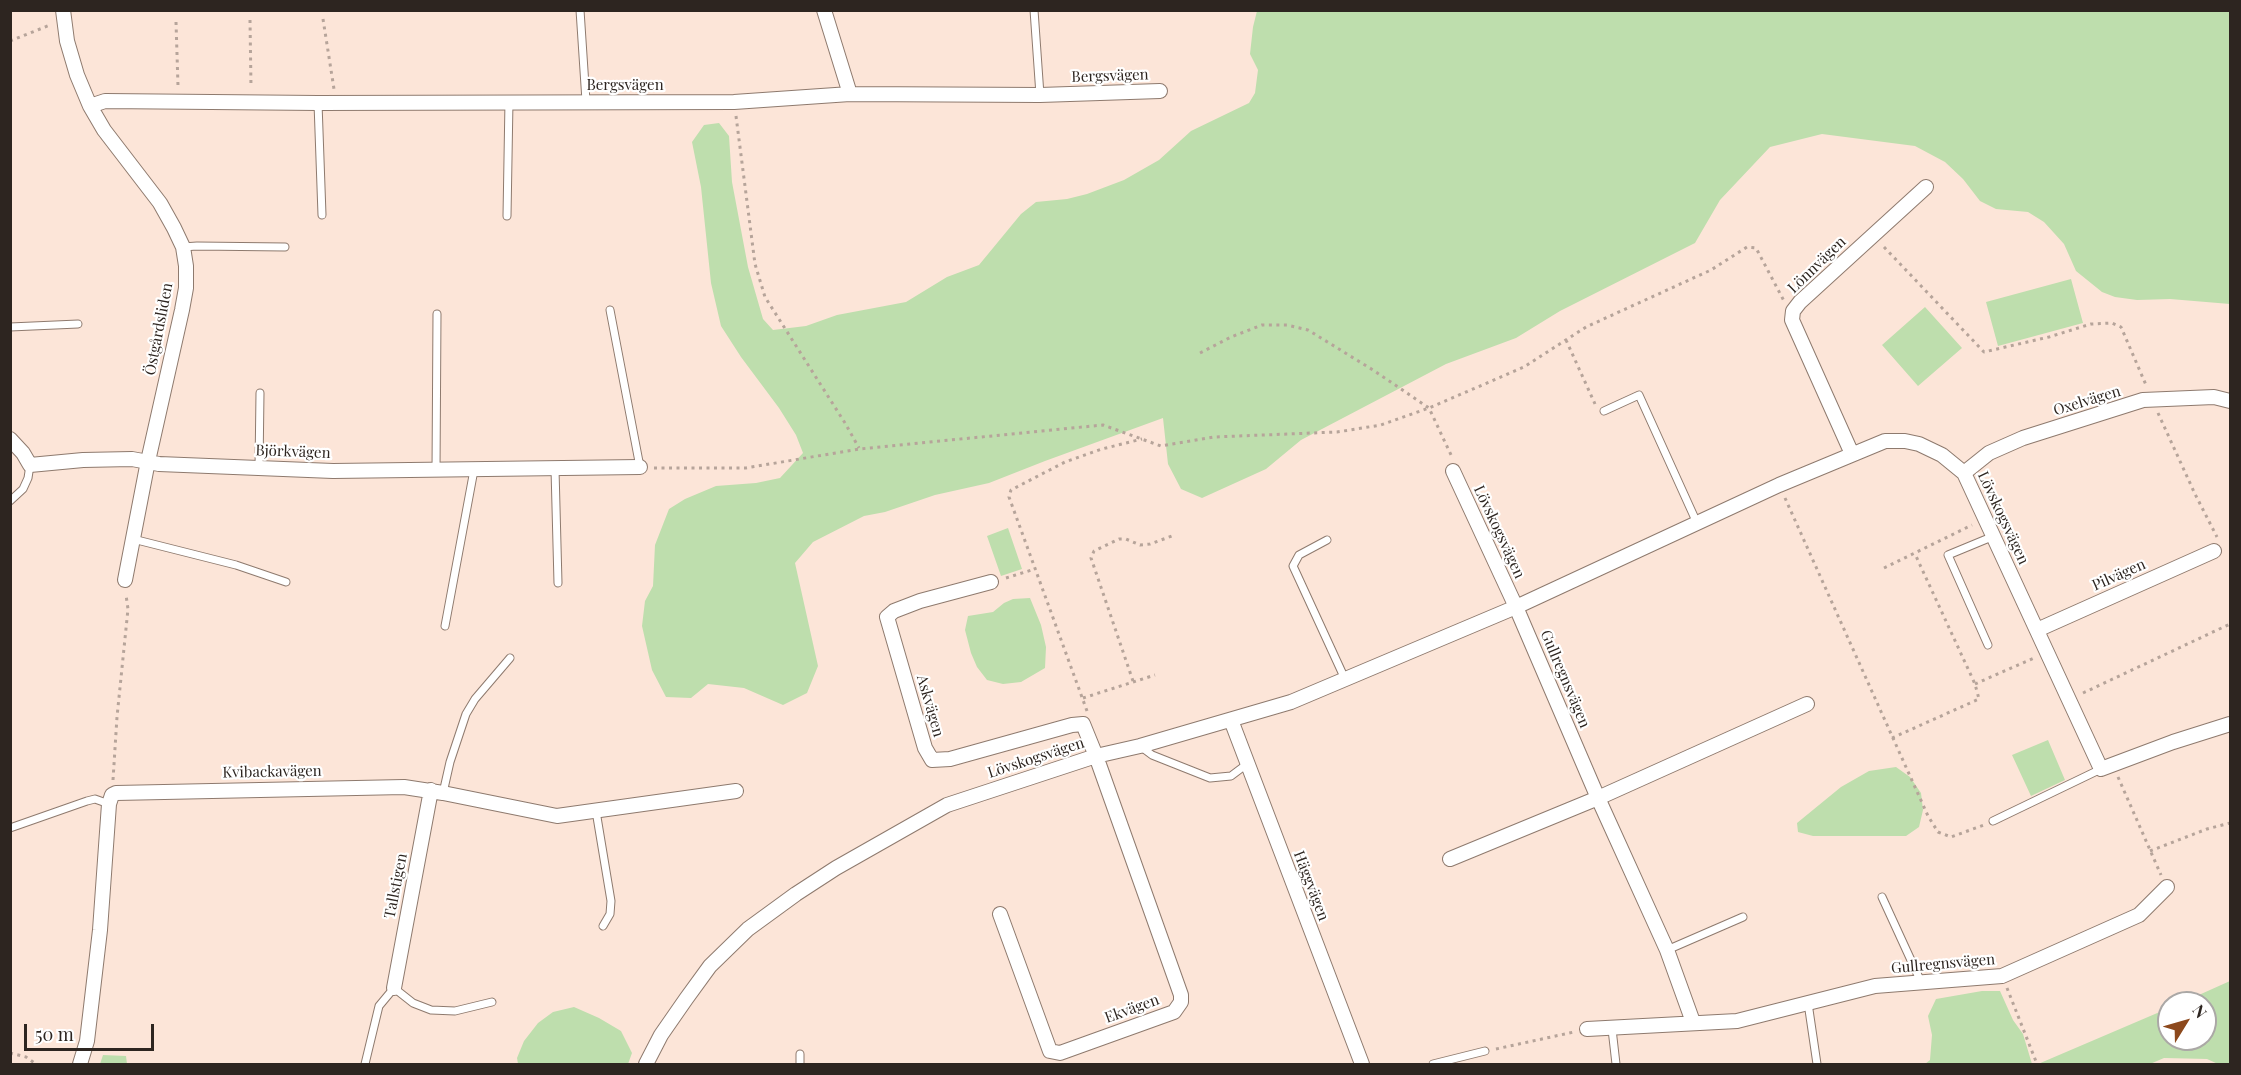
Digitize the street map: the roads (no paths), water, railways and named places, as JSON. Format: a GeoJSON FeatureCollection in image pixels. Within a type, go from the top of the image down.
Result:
{"type":"FeatureCollection","features":[{"type":"Feature","properties":{"kind":"street"},"geometry":{"type":"LineString","coordinates":[[824,10],[850,94]]}},
{"type":"Feature","properties":{"kind":"street","name":"Östgårdsliden"},"geometry":{"type":"LineString","coordinates":[[63,15],[77,75],[90,106],[104,130],[160,203],[183,247],[186,267],[184,299],[148,461],[125,580]]}},
{"type":"Feature","properties":{"kind":"street","name":"Bergsvägen"},"geometry":{"type":"LineString","coordinates":[[90,106],[105,101],[734,102],[850,94],[1040,95],[1160,91]]}},
{"type":"Feature","properties":{"kind":"street","name":"Lönnvägen"},"geometry":{"type":"LineString","coordinates":[[1852,454],[1792,320],[1793,311],[1800,302],[1926,187]]}},
{"type":"Feature","properties":{"kind":"street","name":"Oxelvägen"},"geometry":{"type":"LineString","coordinates":[[1964,473],[1989,453],[2023,438],[2143,400],[2214,398],[2230,401]]}},
{"type":"Feature","properties":{"kind":"street"},"geometry":{"type":"LineString","coordinates":[[10,440],[23,453],[30,465]]}},
{"type":"Feature","properties":{"kind":"street","name":"Lövskogsvägen"},"geometry":{"type":"LineString","coordinates":[[646,1065],[661,1035],[710,966],[748,929],[796,894],[947,805],[1096,756],[1140,746],[1291,702],[1516,607],[1779,485],[1885,441],[1919,444],[1942,454],[1964,473],[2069,700],[2107,767]]}},
{"type":"Feature","properties":{"kind":"street","name":"Björkvägen"},"geometry":{"type":"LineString","coordinates":[[30,465],[83,459],[132,459],[159,464],[333,471],[640,467]]}},
{"type":"Feature","properties":{"kind":"street","name":"Lövskogsvägen"},"geometry":{"type":"LineString","coordinates":[[1453,471],[1516,607]]}},
{"type":"Feature","properties":{"kind":"street","name":"Pilvägen"},"geometry":{"type":"LineString","coordinates":[[2037,630],[2214,551]]}},
{"type":"Feature","properties":{"kind":"street","name":"Askvägen"},"geometry":{"type":"LineString","coordinates":[[991,582],[920,601],[894,610],[887,617],[925,748],[932,760],[950,759],[1072,724],[1083,724],[1096,756]]}},
{"type":"Feature","properties":{"kind":"street","name":"Gullregnsvägen"},"geometry":{"type":"LineString","coordinates":[[1516,607],[1598,798],[1667,950],[1693,1022]]}},
{"type":"Feature","properties":{"kind":"street"},"geometry":{"type":"LineString","coordinates":[[1450,859],[1598,798],[1806,704]]}},
{"type":"Feature","properties":{"kind":"street","name":"Häggvägen"},"geometry":{"type":"LineString","coordinates":[[1231,720],[1362,1065]]}},
{"type":"Feature","properties":{"kind":"street"},"geometry":{"type":"LineString","coordinates":[[2107,767],[2173,742],[2230,724]]}},
{"type":"Feature","properties":{"kind":"street","name":"Ekvägen"},"geometry":{"type":"LineString","coordinates":[[1000,914],[1050,1051],[1060,1053],[1174,1012],[1178,1007],[1181,995],[1096,756]]}},
{"type":"Feature","properties":{"kind":"street","name":"Kvibackavägen"},"geometry":{"type":"LineString","coordinates":[[109,804],[112,795],[116,792],[128,791],[393,787],[437,791],[557,816],[736,791]]}},
{"type":"Feature","properties":{"kind":"street","name":"Tallstigen"},"geometry":{"type":"LineString","coordinates":[[394,988],[437,791]]}},
{"type":"Feature","properties":{"kind":"street"},"geometry":{"type":"LineString","coordinates":[[80,1065],[87,1041],[100,930],[109,804]]}},
{"type":"Feature","properties":{"kind":"street","name":"Gullregnsvägen"},"geometry":{"type":"LineString","coordinates":[[1587,1029],[1737,1021],[1875,986],[1922,984],[2002,975],[2139,915],[2167,888]]}},
{"type":"Feature","properties":{"kind":"lane"},"geometry":{"type":"LineString","coordinates":[[580,10],[586,101]]}},
{"type":"Feature","properties":{"kind":"lane"},"geometry":{"type":"LineString","coordinates":[[1034,10],[1040,95]]}},
{"type":"Feature","properties":{"kind":"lane"},"geometry":{"type":"LineString","coordinates":[[507,216],[509,101]]}},
{"type":"Feature","properties":{"kind":"lane"},"geometry":{"type":"LineString","coordinates":[[318,103],[322,215]]}},
{"type":"Feature","properties":{"kind":"lane"},"geometry":{"type":"LineString","coordinates":[[183,247],[285,248]]}},
{"type":"Feature","properties":{"kind":"lane"},"geometry":{"type":"LineString","coordinates":[[610,310],[640,467]]}},
{"type":"Feature","properties":{"kind":"lane"},"geometry":{"type":"LineString","coordinates":[[436,471],[437,315]]}},
{"type":"Feature","properties":{"kind":"lane"},"geometry":{"type":"LineString","coordinates":[[10,327],[78,324]]}},
{"type":"Feature","properties":{"kind":"lane"},"geometry":{"type":"LineString","coordinates":[[259,468],[260,393]]}},
{"type":"Feature","properties":{"kind":"lane"},"geometry":{"type":"LineString","coordinates":[[1604,411],[1639,395],[1697,523]]}},
{"type":"Feature","properties":{"kind":"lane"},"geometry":{"type":"LineString","coordinates":[[10,501],[23,489],[30,465]]}},
{"type":"Feature","properties":{"kind":"lane"},"geometry":{"type":"LineString","coordinates":[[555,469],[558,583]]}},
{"type":"Feature","properties":{"kind":"lane"},"geometry":{"type":"LineString","coordinates":[[445,626],[474,470]]}},
{"type":"Feature","properties":{"kind":"lane"},"geometry":{"type":"LineString","coordinates":[[1988,645],[1948,555],[1994,536]]}},
{"type":"Feature","properties":{"kind":"lane"},"geometry":{"type":"LineString","coordinates":[[133,539],[236,565],[286,582]]}},
{"type":"Feature","properties":{"kind":"lane"},"geometry":{"type":"LineString","coordinates":[[1327,540],[1299,555],[1293,566],[1346,679]]}},
{"type":"Feature","properties":{"kind":"lane"},"geometry":{"type":"LineString","coordinates":[[437,791],[466,714],[475,699],[510,658]]}},
{"type":"Feature","properties":{"kind":"lane"},"geometry":{"type":"LineString","coordinates":[[1140,746],[1152,755],[1210,778],[1231,776],[1247,764]]}},
{"type":"Feature","properties":{"kind":"lane"},"geometry":{"type":"LineString","coordinates":[[1993,821],[2107,767]]}},
{"type":"Feature","properties":{"kind":"lane"},"geometry":{"type":"LineString","coordinates":[[10,828],[95,799],[109,804]]}},
{"type":"Feature","properties":{"kind":"lane"},"geometry":{"type":"LineString","coordinates":[[596,811],[611,901],[610,914],[603,926]]}},
{"type":"Feature","properties":{"kind":"lane"},"geometry":{"type":"LineString","coordinates":[[1882,897],[1922,984]]}},
{"type":"Feature","properties":{"kind":"lane"},"geometry":{"type":"LineString","coordinates":[[1667,950],[1743,917]]}},
{"type":"Feature","properties":{"kind":"lane"},"geometry":{"type":"LineString","coordinates":[[365,1065],[379,1006],[394,988],[413,1003],[431,1010],[456,1011],[492,1002]]}},
{"type":"Feature","properties":{"kind":"lane"},"geometry":{"type":"LineString","coordinates":[[1808,1003],[1817,1065]]}},
{"type":"Feature","properties":{"kind":"lane"},"geometry":{"type":"LineString","coordinates":[[1612,1029],[1616,1065]]}},
{"type":"Feature","properties":{"kind":"lane"},"geometry":{"type":"LineString","coordinates":[[1433,1065],[1485,1051]]}},
{"type":"Feature","properties":{"kind":"lane"},"geometry":{"type":"LineString","coordinates":[[800,1054],[800,1065]]}}]}
